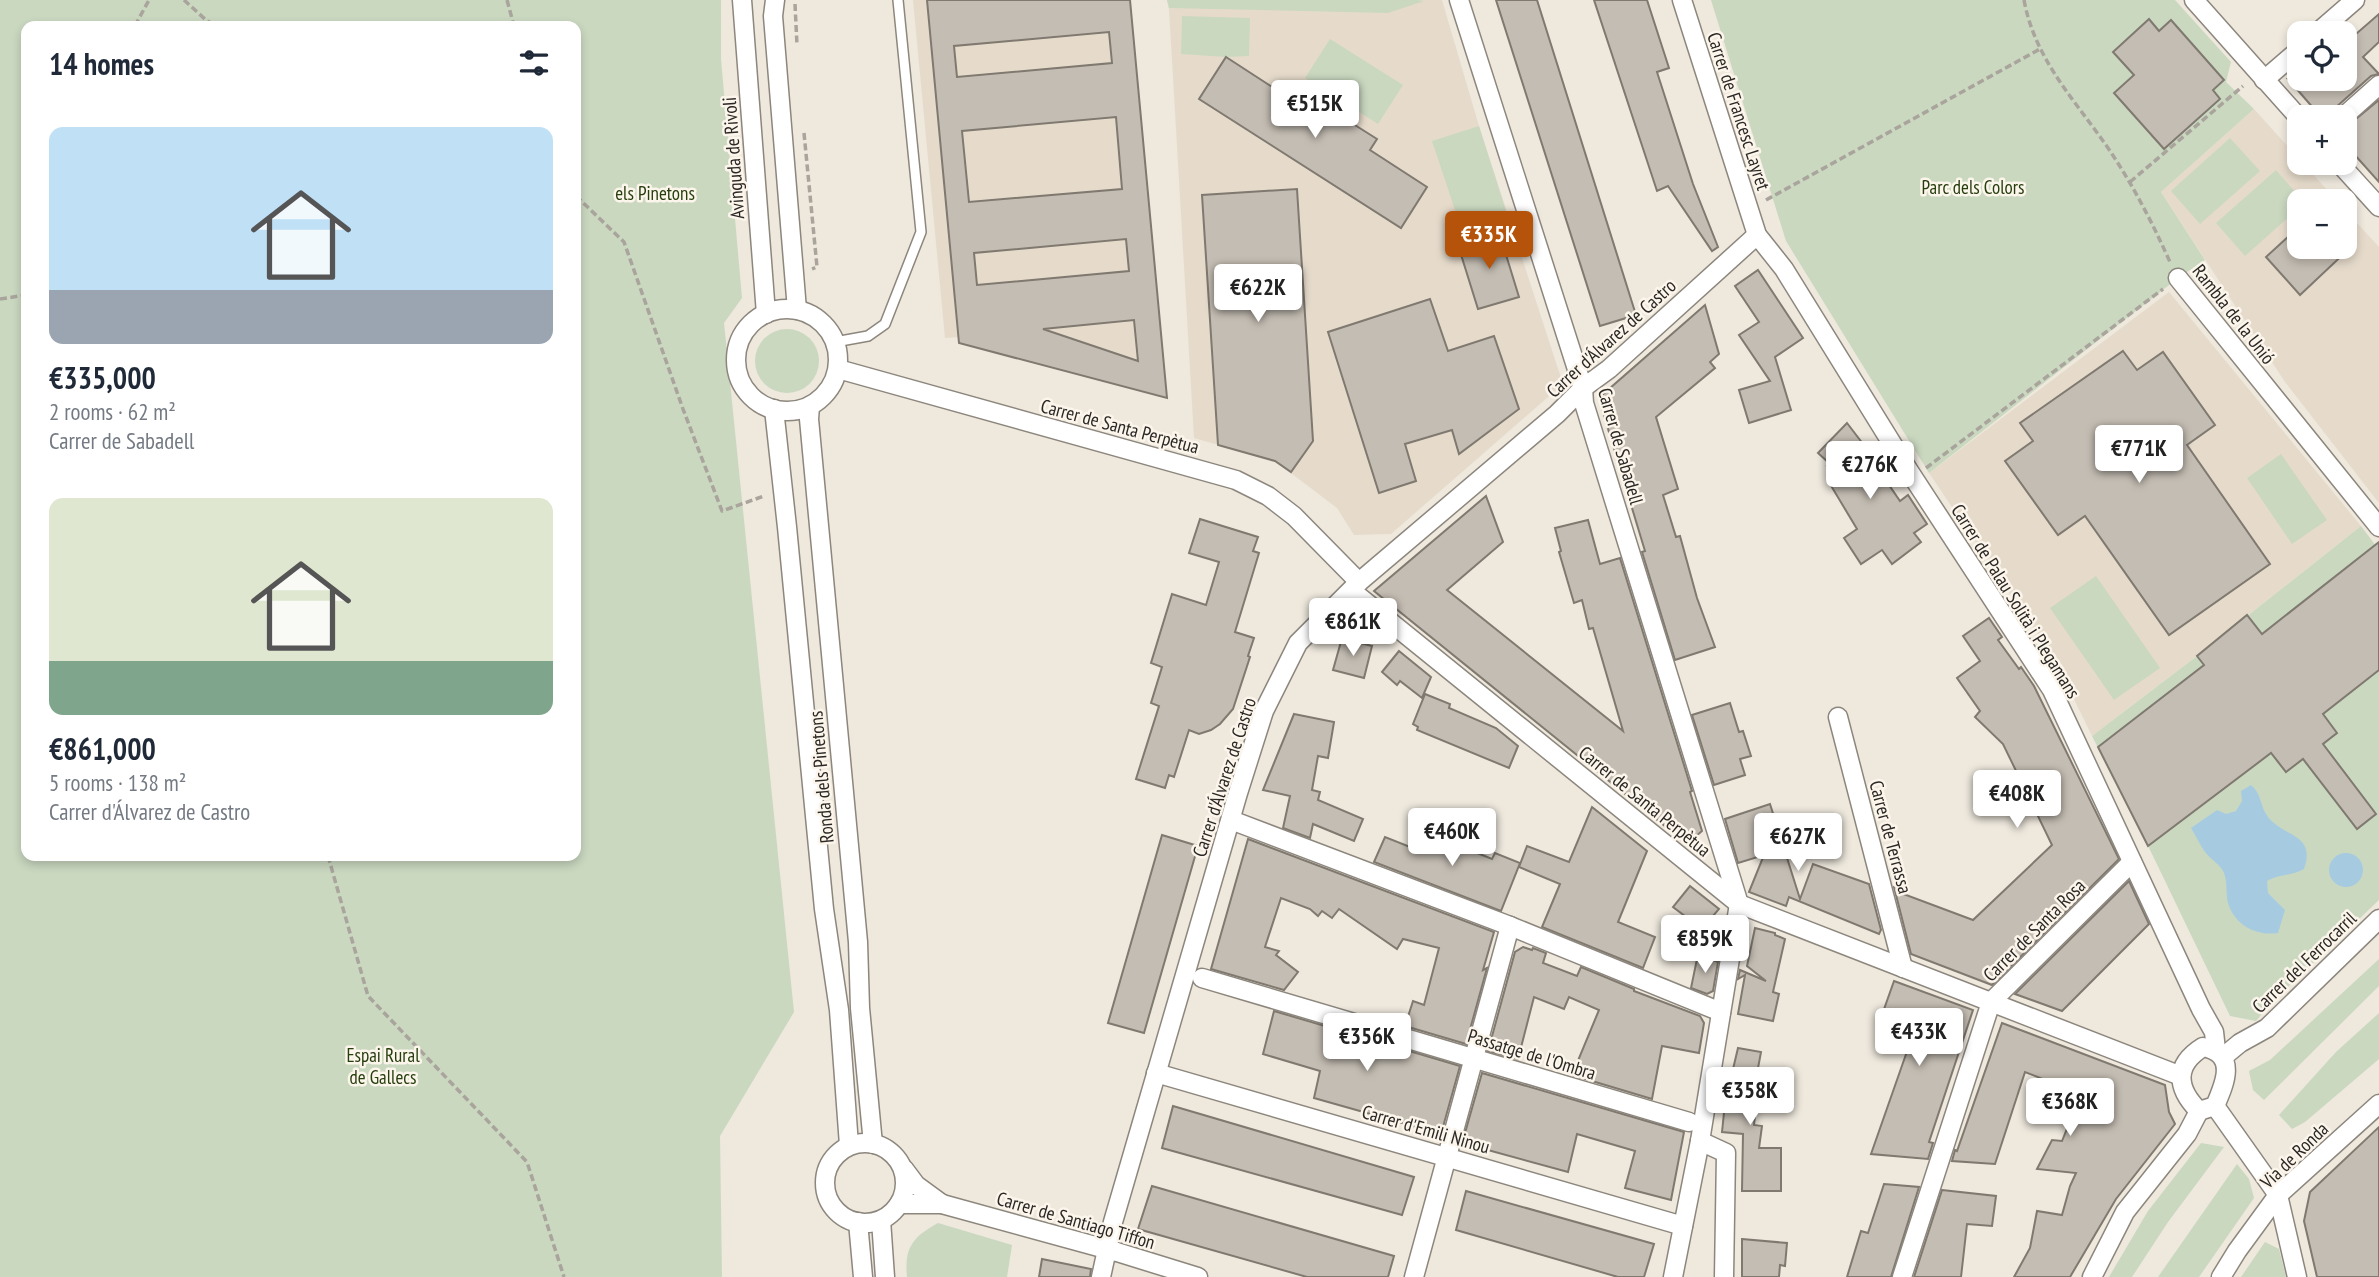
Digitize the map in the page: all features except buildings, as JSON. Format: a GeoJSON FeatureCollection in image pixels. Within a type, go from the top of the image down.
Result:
{"type":"FeatureCollection","features":[{"type":"Feature","properties":{"kind":"street","name":"Avinguda de Rivoli"},"geometry":{"type":"LineString","coordinates":[[742,0],[766,313]]}},
{"type":"Feature","properties":{"kind":"street"},"geometry":{"type":"LineString","coordinates":[[775,0],[773,16],[797,310]]}},
{"type":"Feature","properties":{"kind":"street","name":"Carrer de Sabadell"},"geometry":{"type":"LineString","coordinates":[[1459,0],[1583,388],[1584,403],[1739,904]]}},
{"type":"Feature","properties":{"kind":"street","name":"Carrer de Francesc Layret"},"geometry":{"type":"LineString","coordinates":[[1682,0],[1757,235]]}},
{"type":"Feature","properties":{"kind":"street"},"geometry":{"type":"LineString","coordinates":[[2193,0],[2287,105]]}},
{"type":"Feature","properties":{"kind":"street"},"geometry":{"type":"LineString","coordinates":[[2331,21],[2355,0]]}},
{"type":"Feature","properties":{"kind":"street"},"geometry":{"type":"LineString","coordinates":[[2264,80],[2287,60]]}},
{"type":"Feature","properties":{"kind":"street"},"geometry":{"type":"LineString","coordinates":[[2356,105],[2379,85]]}},
{"type":"Feature","properties":{"kind":"street"},"geometry":{"type":"LineString","coordinates":[[2350,175],[2379,207]]}},
{"type":"Feature","properties":{"kind":"street","name":"Carrer d'Álvarez de Castro"},"geometry":{"type":"LineString","coordinates":[[1101,1277],[1113,1222],[1264,711],[1298,643],[1355,586],[1557,414],[1583,388],[1609,369],[1757,235]]}},
{"type":"Feature","properties":{"kind":"street","name":"Carrer de Palau Solità i Plegamans"},"geometry":{"type":"LineString","coordinates":[[1757,235],[1784,269],[1909,471],[2052,690],[2214,1032],[2219,1053]]}},
{"type":"Feature","properties":{"kind":"street","name":"Rambla de la Unió"},"geometry":{"type":"LineString","coordinates":[[2178,278],[2379,527]]}},
{"type":"Feature","properties":{"kind":"street"},"geometry":{"type":"LineString","coordinates":[[780,309],[797,310],[810,314],[829,330],[837,347],[838,369],[833,385],[822,398],[810,406],[792,411],[774,410],[751,396],[739,377],[737,348],[748,328],[766,313],[780,309]]}},
{"type":"Feature","properties":{"kind":"street","name":"Carrer de Santa Perpètua"},"geometry":{"type":"LineString","coordinates":[[838,369],[1236,480],[1268,496],[1294,516],[1355,586],[1739,904],[2181,1076]]}},
{"type":"Feature","properties":{"kind":"street","name":"Ronda dels Pinetons"},"geometry":{"type":"LineString","coordinates":[[810,406],[809,419],[858,942],[860,1008],[873,1144]]}},
{"type":"Feature","properties":{"kind":"street","name":"Ronda dels Pinetons"},"geometry":{"type":"LineString","coordinates":[[774,410],[788,527],[824,909],[839,1010],[849,1146]]}},
{"type":"Feature","properties":{"kind":"street","name":"Carrer de Terrassa"},"geometry":{"type":"LineString","coordinates":[[1838,717],[1903,968]]}},
{"type":"Feature","properties":{"kind":"street"},"geometry":{"type":"LineString","coordinates":[[1231,820],[1510,926],[1721,1012]]}},
{"type":"Feature","properties":{"kind":"street","name":"Carrer de Santa Rosa"},"geometry":{"type":"LineString","coordinates":[[1902,1277],[1991,1002],[2132,862]]}},
{"type":"Feature","properties":{"kind":"street"},"geometry":{"type":"LineString","coordinates":[[1673,1277],[1700,1141],[1739,904]]}},
{"type":"Feature","properties":{"kind":"street","name":"Carrer del Ferrocarril"},"geometry":{"type":"LineString","coordinates":[[2219,1053],[2267,1028],[2379,919]]}},
{"type":"Feature","properties":{"kind":"street"},"geometry":{"type":"LineString","coordinates":[[1414,1277],[1510,926]]}},
{"type":"Feature","properties":{"kind":"street","name":"Passatge de l'Ombra"},"geometry":{"type":"LineString","coordinates":[[1202,978],[1689,1122]]}},
{"type":"Feature","properties":{"kind":"street"},"geometry":{"type":"LineString","coordinates":[[2092,1277],[2125,1212],[2188,1135],[2207,1109],[2226,1074],[2219,1053],[2203,1047],[2190,1055],[2183,1065],[2181,1076],[2187,1099],[2207,1109],[2278,1195],[2297,1277]]}},
{"type":"Feature","properties":{"kind":"street","name":"Carrer d'Emili Ninou"},"geometry":{"type":"LineString","coordinates":[[1156,1073],[1683,1226]]}},
{"type":"Feature","properties":{"kind":"street","name":"Via de Ronda"},"geometry":{"type":"LineString","coordinates":[[2221,1277],[2278,1195],[2379,1104]]}},
{"type":"Feature","properties":{"kind":"street"},"geometry":{"type":"LineString","coordinates":[[1700,1141],[1726,1153],[1724,1277]]}},
{"type":"Feature","properties":{"kind":"street"},"geometry":{"type":"LineString","coordinates":[[861,1143],[873,1144],[894,1155],[901,1164],[905,1185],[899,1205],[881,1220],[858,1222],[838,1213],[830,1204],[824,1182],[832,1160],[839,1151],[861,1143]]}},
{"type":"Feature","properties":{"kind":"street","name":"Carrer de Santiago Tiffon"},"geometry":{"type":"LineString","coordinates":[[901,1164],[916,1185],[942,1204]]}},
{"type":"Feature","properties":{"kind":"street","name":"Carrer de Santiago Tiffon"},"geometry":{"type":"LineString","coordinates":[[899,1205],[942,1204],[1198,1277]]}},
{"type":"Feature","properties":{"kind":"street"},"geometry":{"type":"LineString","coordinates":[[881,1220],[885,1277]]}},
{"type":"Feature","properties":{"kind":"street"},"geometry":{"type":"LineString","coordinates":[[858,1222],[863,1277]]}},
{"type":"Feature","properties":{"kind":"lane"},"geometry":{"type":"LineString","coordinates":[[835,342],[868,336],[886,324],[921,232],[898,0]]}},
{"type":"Feature","properties":{"kind":"path"},"geometry":{"type":"LineString","coordinates":[[138,21],[149,0]]}},
{"type":"Feature","properties":{"kind":"path"},"geometry":{"type":"LineString","coordinates":[[184,0],[207,21]]}},
{"type":"Feature","properties":{"kind":"path"},"geometry":{"type":"LineString","coordinates":[[507,0],[513,21]]}},
{"type":"Feature","properties":{"kind":"path","name":"Rambla de la Unió"},"geometry":{"type":"LineString","coordinates":[[2024,0],[2028,20],[2048,65],[2130,182],[2145,207],[2178,278]]}},
{"type":"Feature","properties":{"kind":"path"},"geometry":{"type":"LineString","coordinates":[[1764,201],[2040,49]]}},
{"type":"Feature","properties":{"kind":"path"},"geometry":{"type":"LineString","coordinates":[[2130,182],[2244,86]]}},
{"type":"Feature","properties":{"kind":"path"},"geometry":{"type":"LineString","coordinates":[[581,201],[624,242],[683,410],[722,510],[764,496]]}},
{"type":"Feature","properties":{"kind":"path"},"geometry":{"type":"LineString","coordinates":[[1924,470],[2178,278]]}},
{"type":"Feature","properties":{"kind":"path"},"geometry":{"type":"LineString","coordinates":[[0,299],[21,296]]}},
{"type":"Feature","properties":{"kind":"path"},"geometry":{"type":"LineString","coordinates":[[329,861],[368,996],[527,1162],[564,1277]]}},
{"type":"Feature","properties":{"kind":"shaded area"},"geometry":{"type":"Polygon","coordinates":[[[913,0],[1130,0],[1167,398],[959,343],[959,337],[945,338],[913,0]]]}},
{"type":"Feature","properties":{"kind":"shaded area"},"geometry":{"type":"Polygon","coordinates":[[[1167,0],[1442,0],[1479,126],[1563,384],[1391,534],[1354,535],[1337,508],[1275,461],[1194,438],[1167,0]]]}},
{"type":"Feature","properties":{"kind":"shaded area"},"geometry":{"type":"Polygon","coordinates":[[[2254,109],[2287,146],[2287,175],[2314,175],[2326,189],[2287,189],[2287,259],[2357,259],[2357,223],[2379,247],[2379,503],[2285,382],[2161,192],[2254,109]]]}},
{"type":"Feature","properties":{"kind":"shaded area"},"geometry":{"type":"Polygon","coordinates":[[[2169,292],[2361,526],[2092,736],[2054,658],[1929,473],[2169,292]]]}},
{"type":"Feature","properties":{"kind":"green space","name":"Espai Rural de Gallecs"},"geometry":{"type":"Polygon","coordinates":[[[0,0],[721,0],[721,59],[742,298],[724,323],[794,1012],[720,1136],[722,1277],[0,1277],[0,0]]]}},
{"type":"Feature","properties":{"kind":"green space"},"geometry":{"type":"Polygon","coordinates":[[[1167,0],[1424,1],[1388,13],[1169,8],[1167,0]]]}},
{"type":"Feature","properties":{"kind":"green space","name":"Parc dels Colors"},"geometry":{"type":"Polygon","coordinates":[[[1711,0],[2175,0],[2231,62],[2226,82],[2254,109],[2161,192],[2205,260],[2178,278],[1929,473],[1786,241],[1711,0]]]}},
{"type":"Feature","properties":{"kind":"green space"},"geometry":{"type":"Polygon","coordinates":[[[1182,16],[1250,18],[1249,56],[1181,54],[1182,16]]]}},
{"type":"Feature","properties":{"kind":"green space"},"geometry":{"type":"Polygon","coordinates":[[[1330,39],[1403,85],[1378,124],[1305,78],[1330,39]]]}},
{"type":"Feature","properties":{"kind":"green space"},"geometry":{"type":"Polygon","coordinates":[[[1479,126],[1506,211],[1461,228],[1432,141],[1479,126]]]}},
{"type":"Feature","properties":{"kind":"green space"},"geometry":{"type":"Polygon","coordinates":[[[2230,138],[2260,171],[2200,224],[2171,191],[2230,138]]]}},
{"type":"Feature","properties":{"kind":"green space"},"geometry":{"type":"Polygon","coordinates":[[[2276,170],[2293,189],[2287,189],[2287,219],[2245,256],[2216,223],[2276,170]]]}},
{"type":"Feature","properties":{"kind":"green space"},"geometry":{"type":"Polygon","coordinates":[[[787,329],[805,335],[813,343],[819,361],[813,379],[805,387],[787,393],[769,387],[761,379],[755,361],[761,343],[769,335],[787,329]]]}},
{"type":"Feature","properties":{"kind":"green space"},"geometry":{"type":"Polygon","coordinates":[[[2281,454],[2327,520],[2292,544],[2247,478],[2281,454]]]}},
{"type":"Feature","properties":{"kind":"green space"},"geometry":{"type":"Polygon","coordinates":[[[2361,526],[2379,550],[2379,900],[2270,1004],[2256,1021],[2230,1016],[2092,736],[2361,526]]]}},
{"type":"Feature","properties":{"kind":"green space"},"geometry":{"type":"Polygon","coordinates":[[[2096,576],[2160,668],[2114,700],[2050,608],[2096,576]]]}},
{"type":"Feature","properties":{"kind":"green space"},"geometry":{"type":"Polygon","coordinates":[[[2379,959],[2379,986],[2264,1100],[2253,1090],[2249,1071],[2270,1060],[2379,959]]]}},
{"type":"Feature","properties":{"kind":"green space"},"geometry":{"type":"Polygon","coordinates":[[[2379,1013],[2379,1059],[2305,1122],[2292,1129],[2279,1115],[2336,1052],[2379,1013]]]}},
{"type":"Feature","properties":{"kind":"green space"},"geometry":{"type":"Polygon","coordinates":[[[2201,1143],[2224,1147],[2168,1222],[2132,1277],[2109,1277],[2148,1211],[2201,1143]]]}},
{"type":"Feature","properties":{"kind":"green space"},"geometry":{"type":"Polygon","coordinates":[[[2237,1164],[2249,1179],[2254,1198],[2199,1277],[2158,1277],[2237,1164]]]}},
{"type":"Feature","properties":{"kind":"green space"},"geometry":{"type":"Polygon","coordinates":[[[938,1223],[1012,1245],[1007,1277],[907,1277],[907,1258],[912,1244],[922,1233],[938,1223]]]}},
{"type":"Feature","properties":{"kind":"green space"},"geometry":{"type":"Polygon","coordinates":[[[2265,1242],[2279,1249],[2286,1277],[2241,1277],[2265,1242]]]}},
{"type":"Feature","properties":{"kind":"water"},"geometry":{"type":"Polygon","coordinates":[[[2251,785],[2272,822],[2296,837],[2306,848],[2304,869],[2267,881],[2268,893],[2285,910],[2278,933],[2256,931],[2237,919],[2228,902],[2224,873],[2205,852],[2191,828],[2217,810],[2226,814],[2236,811],[2242,801],[2241,791],[2251,785]]]}},
{"type":"Feature","properties":{"kind":"water"},"geometry":{"type":"Polygon","coordinates":[[[2346,853],[2358,858],[2363,870],[2358,882],[2346,887],[2334,882],[2329,870],[2334,858],[2346,853]]]}},
{"type":"Feature","properties":{"kind":"park label","name":"els Pinetons"},"geometry":{"type":"Point","coordinates":[655,193]}}]}
